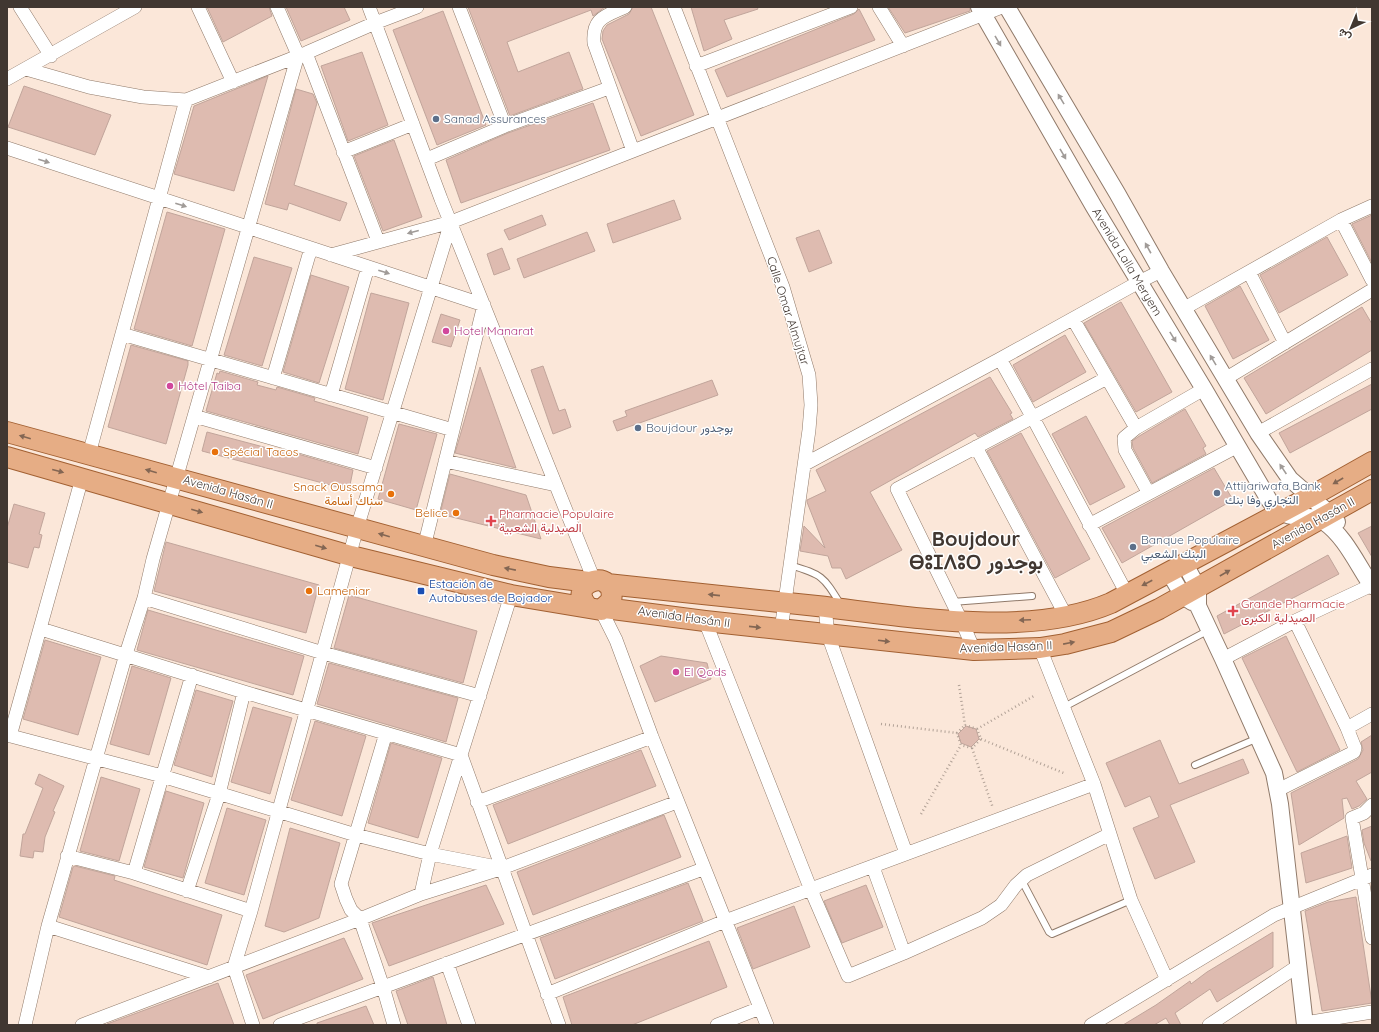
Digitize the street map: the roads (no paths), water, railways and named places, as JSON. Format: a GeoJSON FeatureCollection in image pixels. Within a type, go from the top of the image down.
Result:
{"type":"FeatureCollection","features":[{"type":"Feature","properties":{"kind":"main road","name":"Avenida Hasán II"},"geometry":{"type":"LineString","coordinates":[[7,432],[424,547],[493,565],[550,577],[962,622],[1041,620],[1093,610],[1177,568],[1372,462]]}},
{"type":"Feature","properties":{"kind":"main road","name":"Avenida Hasán II"},"geometry":{"type":"LineString","coordinates":[[7,457],[351,556],[511,595],[598,608],[704,621],[974,650],[1040,648],[1088,639],[1111,632],[1193,597],[1323,516],[1372,490]]}},
{"type":"Feature","properties":{"kind":"main road"},"geometry":{"type":"LineString","coordinates":[[597,582],[612,591],[611,601],[598,608],[584,603],[582,593],[583,589],[597,582]]}},
{"type":"Feature","properties":{"kind":"street"},"geometry":{"type":"LineString","coordinates":[[20,7],[51,56]]}},
{"type":"Feature","properties":{"kind":"street"},"geometry":{"type":"LineString","coordinates":[[9,76],[51,56],[135,7]]}},
{"type":"Feature","properties":{"kind":"street"},"geometry":{"type":"LineString","coordinates":[[198,7],[233,82]]}},
{"type":"Feature","properties":{"kind":"street"},"geometry":{"type":"LineString","coordinates":[[277,7],[302,54],[378,241]]}},
{"type":"Feature","properties":{"kind":"street"},"geometry":{"type":"LineString","coordinates":[[369,7],[451,222],[556,485],[597,582]]}},
{"type":"Feature","properties":{"kind":"street"},"geometry":{"type":"LineString","coordinates":[[26,69],[96,88],[143,97],[186,100],[418,7]]}},
{"type":"Feature","properties":{"kind":"street"},"geometry":{"type":"LineString","coordinates":[[460,7],[505,126]]}},
{"type":"Feature","properties":{"kind":"street"},"geometry":{"type":"LineString","coordinates":[[625,7],[600,19],[594,27],[595,50],[633,151]]}},
{"type":"Feature","properties":{"kind":"street","name":"Calle Omar Almujtar"},"geometry":{"type":"LineString","coordinates":[[674,7],[783,287],[810,375],[811,405],[805,464],[781,630]]}},
{"type":"Feature","properties":{"kind":"street"},"geometry":{"type":"LineString","coordinates":[[696,66],[851,7]]}},
{"type":"Feature","properties":{"kind":"street"},"geometry":{"type":"LineString","coordinates":[[879,7],[903,46]]}},
{"type":"Feature","properties":{"kind":"street"},"geometry":{"type":"LineString","coordinates":[[331,255],[451,222],[903,46],[981,11],[1002,7]]}},
{"type":"Feature","properties":{"kind":"street","name":"Avenida Lalla Meryem"},"geometry":{"type":"LineString","coordinates":[[1007,7],[1117,193],[1183,309],[1258,433],[1290,479],[1310,497],[1323,516]]}},
{"type":"Feature","properties":{"kind":"street","name":"Avenida Lalla Meryem"},"geometry":{"type":"LineString","coordinates":[[981,11],[1139,282],[1269,500],[1281,512]]}},
{"type":"Feature","properties":{"kind":"street"},"geometry":{"type":"LineString","coordinates":[[25,1025],[48,926],[126,654],[144,598],[176,478],[248,228],[302,54]]}},
{"type":"Feature","properties":{"kind":"street"},"geometry":{"type":"LineString","coordinates":[[427,159],[505,126],[609,88]]}},
{"type":"Feature","properties":{"kind":"street"},"geometry":{"type":"LineString","coordinates":[[89,454],[186,100]]}},
{"type":"Feature","properties":{"kind":"street"},"geometry":{"type":"LineString","coordinates":[[343,152],[414,124]]}},
{"type":"Feature","properties":{"kind":"street"},"geometry":{"type":"LineString","coordinates":[[7,148],[484,305]]}},
{"type":"Feature","properties":{"kind":"street"},"geometry":{"type":"LineString","coordinates":[[1183,309],[1341,220],[1372,206]]}},
{"type":"Feature","properties":{"kind":"street"},"geometry":{"type":"LineString","coordinates":[[1341,220],[1372,280]]}},
{"type":"Feature","properties":{"kind":"street"},"geometry":{"type":"LineString","coordinates":[[253,1025],[234,967],[351,556],[357,528],[451,222]]}},
{"type":"Feature","properties":{"kind":"street"},"geometry":{"type":"LineString","coordinates":[[273,378],[311,248]]}},
{"type":"Feature","properties":{"kind":"street"},"geometry":{"type":"LineString","coordinates":[[331,395],[368,267]]}},
{"type":"Feature","properties":{"kind":"street"},"geometry":{"type":"LineString","coordinates":[[805,464],[1161,271]]}},
{"type":"Feature","properties":{"kind":"street"},"geometry":{"type":"LineString","coordinates":[[1249,272],[1286,343]]}},
{"type":"Feature","properties":{"kind":"street"},"geometry":{"type":"LineString","coordinates":[[1225,379],[1372,290]]}},
{"type":"Feature","properties":{"kind":"street"},"geometry":{"type":"LineString","coordinates":[[424,547],[484,305]]}},
{"type":"Feature","properties":{"kind":"street"},"geometry":{"type":"LineString","coordinates":[[1073,319],[1136,428]]}},
{"type":"Feature","properties":{"kind":"street"},"geometry":{"type":"LineString","coordinates":[[122,334],[453,430]]}},
{"type":"Feature","properties":{"kind":"street"},"geometry":{"type":"LineString","coordinates":[[1000,359],[1034,418],[1089,525],[1127,594]]}},
{"type":"Feature","properties":{"kind":"street"},"geometry":{"type":"LineString","coordinates":[[1258,433],[1372,369]]}},
{"type":"Feature","properties":{"kind":"street"},"geometry":{"type":"LineString","coordinates":[[974,650],[962,622],[897,489],[1034,418],[1107,378]]}},
{"type":"Feature","properties":{"kind":"street"},"geometry":{"type":"LineString","coordinates":[[1148,492],[1123,446],[1126,435],[1204,389]]}},
{"type":"Feature","properties":{"kind":"street"},"geometry":{"type":"LineString","coordinates":[[194,416],[376,468]]}},
{"type":"Feature","properties":{"kind":"street"},"geometry":{"type":"LineString","coordinates":[[1089,525],[1148,492],[1238,446]]}},
{"type":"Feature","properties":{"kind":"street"},"geometry":{"type":"LineString","coordinates":[[976,448],[1066,616]]}},
{"type":"Feature","properties":{"kind":"street"},"geometry":{"type":"LineString","coordinates":[[445,461],[556,485]]}},
{"type":"Feature","properties":{"kind":"street"},"geometry":{"type":"LineString","coordinates":[[82,478],[41,629],[9,735],[162,776],[356,835],[430,854],[502,868]]}},
{"type":"Feature","properties":{"kind":"street"},"geometry":{"type":"LineString","coordinates":[[1281,512],[1288,516],[1323,516],[1372,568]]}},
{"type":"Feature","properties":{"kind":"street"},"geometry":{"type":"LineString","coordinates":[[1223,659],[1295,621],[1372,586],[1339,537],[1327,525],[1323,516]]}},
{"type":"Feature","properties":{"kind":"street"},"geometry":{"type":"LineString","coordinates":[[1177,568],[1223,659],[1274,773],[1278,790],[1305,1024],[1372,1012]]}},
{"type":"Feature","properties":{"kind":"street"},"geometry":{"type":"LineString","coordinates":[[421,894],[430,854],[511,595]]}},
{"type":"Feature","properties":{"kind":"street"},"geometry":{"type":"LineString","coordinates":[[144,598],[323,653],[480,696]]}},
{"type":"Feature","properties":{"kind":"street"},"geometry":{"type":"LineString","coordinates":[[825,607],[828,635],[906,854]]}},
{"type":"Feature","properties":{"kind":"street"},"geometry":{"type":"LineString","coordinates":[[598,608],[616,640],[703,869],[767,1025]]}},
{"type":"Feature","properties":{"kind":"street"},"geometry":{"type":"LineString","coordinates":[[704,621],[811,890],[848,976],[982,918],[1001,905],[1021,879],[1033,871],[1110,834]]}},
{"type":"Feature","properties":{"kind":"street"},"geometry":{"type":"LineString","coordinates":[[1278,790],[1354,752],[1355,748],[1347,728],[1295,621]]}},
{"type":"Feature","properties":{"kind":"street"},"geometry":{"type":"LineString","coordinates":[[41,629],[126,654],[244,692],[307,709],[461,755]]}},
{"type":"Feature","properties":{"kind":"street"},"geometry":{"type":"LineString","coordinates":[[1040,648],[1094,784],[1131,900],[1167,980]]}},
{"type":"Feature","properties":{"kind":"street"},"geometry":{"type":"LineString","coordinates":[[134,873],[192,675]]}},
{"type":"Feature","properties":{"kind":"street"},"geometry":{"type":"LineString","coordinates":[[187,891],[219,794],[244,692]]}},
{"type":"Feature","properties":{"kind":"street"},"geometry":{"type":"LineString","coordinates":[[1347,728],[1372,714]]}},
{"type":"Feature","properties":{"kind":"street"},"geometry":{"type":"LineString","coordinates":[[386,733],[341,884],[346,899],[360,920],[383,987],[394,1025]]}},
{"type":"Feature","properties":{"kind":"street"},"geometry":{"type":"LineString","coordinates":[[477,802],[652,737]]}},
{"type":"Feature","properties":{"kind":"street"},"geometry":{"type":"LineString","coordinates":[[461,755],[559,1025]]}},
{"type":"Feature","properties":{"kind":"street"},"geometry":{"type":"LineString","coordinates":[[547,994],[725,921],[874,867],[1094,784]]}},
{"type":"Feature","properties":{"kind":"street"},"geometry":{"type":"LineString","coordinates":[[82,1025],[360,920],[421,894],[502,868],[677,802]]}},
{"type":"Feature","properties":{"kind":"street"},"geometry":{"type":"LineString","coordinates":[[1372,805],[1364,813],[1352,818],[1367,876],[1372,938]]}},
{"type":"Feature","properties":{"kind":"street"},"geometry":{"type":"LineString","coordinates":[[68,856],[134,873],[251,911]]}},
{"type":"Feature","properties":{"kind":"street"},"geometry":{"type":"LineString","coordinates":[[874,867],[904,953]]}},
{"type":"Feature","properties":{"kind":"street"},"geometry":{"type":"LineString","coordinates":[[280,1025],[703,869]]}},
{"type":"Feature","properties":{"kind":"street"},"geometry":{"type":"LineString","coordinates":[[1091,1025],[1274,915],[1367,876]]}},
{"type":"Feature","properties":{"kind":"street"},"geometry":{"type":"LineString","coordinates":[[48,926],[209,977]]}},
{"type":"Feature","properties":{"kind":"street"},"geometry":{"type":"LineString","coordinates":[[447,963],[469,1025]]}},
{"type":"Feature","properties":{"kind":"street"},"geometry":{"type":"LineString","coordinates":[[1209,1025],[1298,966]]}},
{"type":"Feature","properties":{"kind":"street"},"geometry":{"type":"LineString","coordinates":[[717,1025],[760,1008]]}},
{"type":"Feature","properties":{"kind":"lane"},"geometry":{"type":"LineString","coordinates":[[790,565],[818,574],[828,584],[844,609]]}},
{"type":"Feature","properties":{"kind":"lane"},"geometry":{"type":"LineString","coordinates":[[952,602],[1032,596]]}},
{"type":"Feature","properties":{"kind":"lane"},"geometry":{"type":"LineString","coordinates":[[1064,707],[1209,630]]}},
{"type":"Feature","properties":{"kind":"lane"},"geometry":{"type":"LineString","coordinates":[[1195,765],[1258,738]]}},
{"type":"Feature","properties":{"kind":"lane"},"geometry":{"type":"LineString","coordinates":[[1021,879],[1049,932],[1052,934],[1131,900]]}},
{"type":"Feature","properties":{"kind":"place","name":"Sanad Assurances"},"geometry":{"type":"Point","coordinates":[436,119]}},
{"type":"Feature","properties":{"kind":"place","name":"Hotel Manarat"},"geometry":{"type":"Point","coordinates":[446,331]}},
{"type":"Feature","properties":{"kind":"place","name":"Hôtel Taiba"},"geometry":{"type":"Point","coordinates":[170,386]}},
{"type":"Feature","properties":{"kind":"place","name":"Boujdour بوجدور"},"geometry":{"type":"Point","coordinates":[638,428]}},
{"type":"Feature","properties":{"kind":"place","name":"Spécial Tacos"},"geometry":{"type":"Point","coordinates":[215,452]}},
{"type":"Feature","properties":{"kind":"place","name":"Attijariwafa Bank التجاري وفا بنك"},"geometry":{"type":"Point","coordinates":[1217,493]}},
{"type":"Feature","properties":{"kind":"place","name":"Snack Oussama سناك أسامة"},"geometry":{"type":"Point","coordinates":[391,494]}},
{"type":"Feature","properties":{"kind":"place","name":"Belice"},"geometry":{"type":"Point","coordinates":[456,513]}},
{"type":"Feature","properties":{"kind":"place","name":"Pharmacie Populaire الصيدلية الشعبية"},"geometry":{"type":"Point","coordinates":[491,521]}},
{"type":"Feature","properties":{"kind":"place","name":"Banque Populaire البنك الشعبي"},"geometry":{"type":"Point","coordinates":[1133,547]}},
{"type":"Feature","properties":{"kind":"place","name":"Lameniar"},"geometry":{"type":"Point","coordinates":[309,591]}},
{"type":"Feature","properties":{"kind":"place","name":"Estación de Autobuses de Bojador"},"geometry":{"type":"Point","coordinates":[421,591]}},
{"type":"Feature","properties":{"kind":"place","name":"Grande Pharmacie الصيدلية الكبرى"},"geometry":{"type":"Point","coordinates":[1233,611]}},
{"type":"Feature","properties":{"kind":"place","name":"El Qods"},"geometry":{"type":"Point","coordinates":[676,672]}},
{"type":"Feature","properties":{"kind":"district","name":"Boujdour ⴱⵓⵊⴷⵓⵔ بوجدور"},"geometry":{"type":"Point","coordinates":[976,550]}}]}
